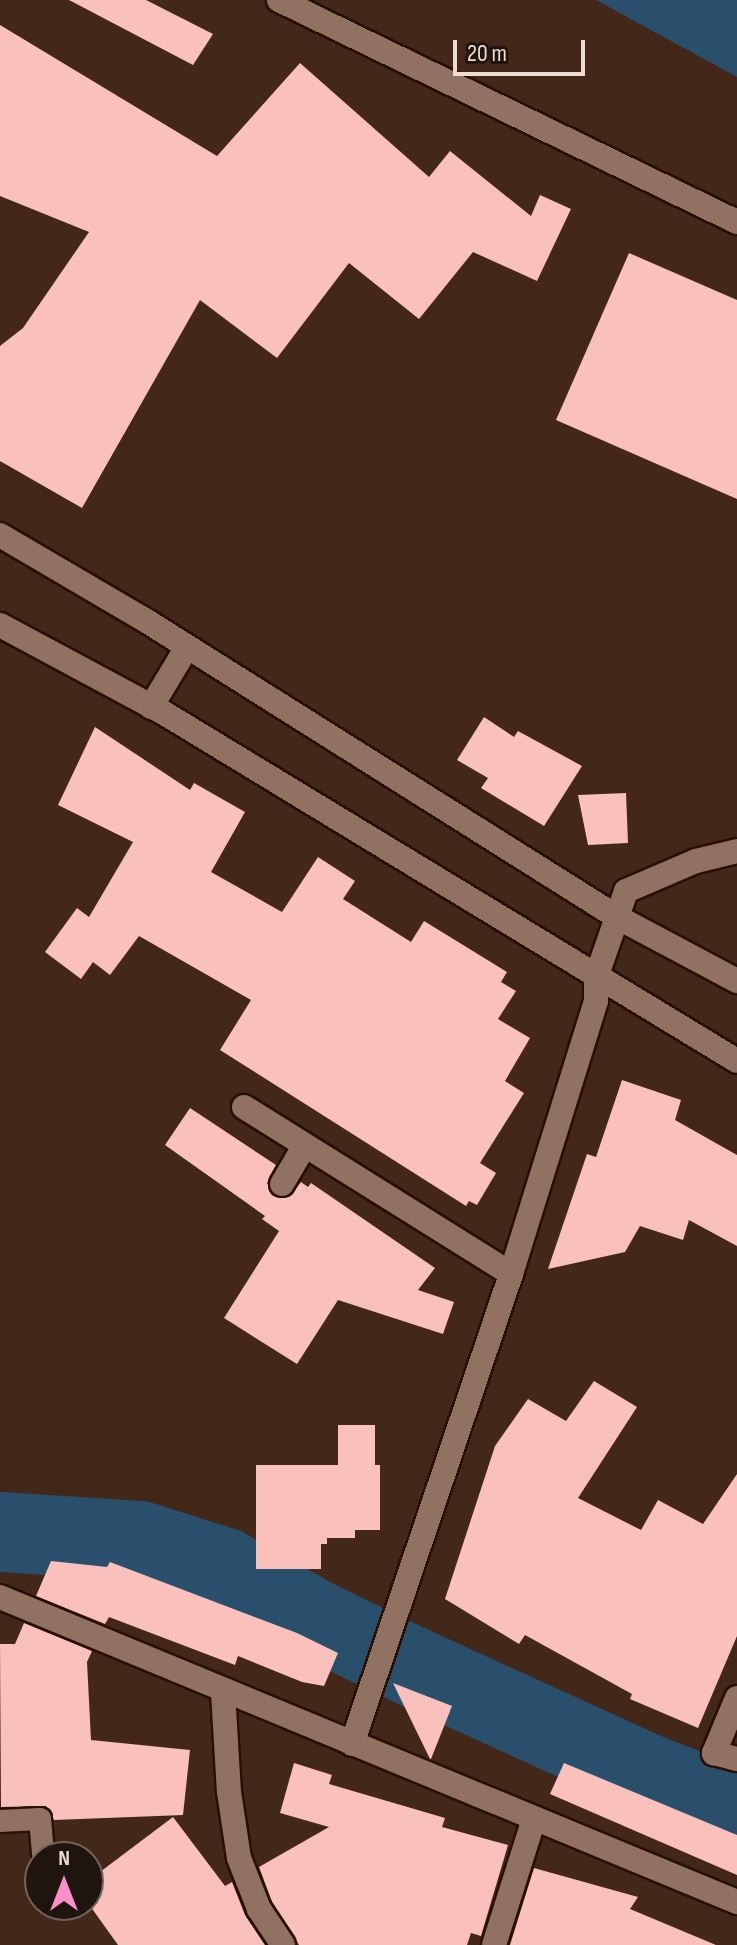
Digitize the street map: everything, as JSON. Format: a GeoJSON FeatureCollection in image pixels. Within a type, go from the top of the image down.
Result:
{"type":"FeatureCollection","features":[{"type":"Feature","properties":{"kind":"street"},"geometry":{"type":"LineString","coordinates":[[279,0],[737,222]]}},
{"type":"Feature","properties":{"kind":"street"},"geometry":{"type":"LineString","coordinates":[[0,535],[187,647],[617,917],[737,981]]}},
{"type":"Feature","properties":{"kind":"street"},"geometry":{"type":"LineString","coordinates":[[0,625],[151,707],[737,1061]]}},
{"type":"Feature","properties":{"kind":"street"},"geometry":{"type":"LineString","coordinates":[[151,707],[187,647]]}},
{"type":"Feature","properties":{"kind":"street"},"geometry":{"type":"LineString","coordinates":[[352,1744],[511,1274],[596,1001],[596,978],[626,891],[696,861],[737,851]]}},
{"type":"Feature","properties":{"kind":"street"},"geometry":{"type":"LineString","coordinates":[[244,1107],[511,1274]]}},
{"type":"Feature","properties":{"kind":"street"},"geometry":{"type":"LineString","coordinates":[[282,1184],[305,1145]]}},
{"type":"Feature","properties":{"kind":"street"},"geometry":{"type":"LineString","coordinates":[[0,1597],[223,1692],[737,1902]]}},
{"type":"Feature","properties":{"kind":"street"},"geometry":{"type":"LineString","coordinates":[[223,1692],[229,1792],[239,1858],[259,1909],[283,1945]]}},
{"type":"Feature","properties":{"kind":"street"},"geometry":{"type":"LineString","coordinates":[[737,1698],[714,1753],[737,1759]]}},
{"type":"Feature","properties":{"kind":"street"},"geometry":{"type":"LineString","coordinates":[[494,1945],[534,1819]]}},
{"type":"Feature","properties":{"kind":"lane"},"geometry":{"type":"LineString","coordinates":[[0,1821],[40,1819],[42,1841]]}},
{"type":"Feature","properties":{"kind":"water"},"geometry":{"type":"Polygon","coordinates":[[[596,0],[737,0],[737,77],[596,0]]]}},
{"type":"Feature","properties":{"kind":"building"},"geometry":{"type":"Polygon","coordinates":[[[69,0],[146,0],[213,34],[193,65],[69,0]]]}},
{"type":"Feature","properties":{"kind":"building"},"geometry":{"type":"Polygon","coordinates":[[[0,25],[217,156],[300,63],[429,177],[450,151],[531,216],[540,195],[571,209],[537,281],[473,252],[419,319],[349,263],[277,358],[200,300],[82,508],[0,461],[0,346],[23,328],[89,232],[0,196],[0,25]]]}},
{"type":"Feature","properties":{"kind":"building"},"geometry":{"type":"Polygon","coordinates":[[[629,253],[737,300],[737,499],[556,420],[629,253]]]}},
{"type":"Feature","properties":{"kind":"building"},"geometry":{"type":"Polygon","coordinates":[[[484,717],[514,737],[518,731],[582,766],[544,826],[481,788],[488,778],[457,760],[484,717]]]}},
{"type":"Feature","properties":{"kind":"building"},"geometry":{"type":"Polygon","coordinates":[[[95,727],[190,790],[194,783],[245,812],[211,872],[282,912],[318,857],[355,881],[343,899],[411,942],[424,921],[507,972],[501,982],[516,991],[498,1019],[530,1038],[505,1081],[524,1093],[480,1163],[496,1173],[477,1205],[469,1201],[466,1206],[220,1050],[251,1000],[139,936],[110,975],[93,962],[81,979],[45,952],[77,908],[89,917],[133,842],[58,805],[95,727]]]}},
{"type":"Feature","properties":{"kind":"building"},"geometry":{"type":"Polygon","coordinates":[[[626,793],[628,843],[588,845],[578,795],[626,793]]]}},
{"type":"Feature","properties":{"kind":"building"},"geometry":{"type":"Polygon","coordinates":[[[622,1080],[681,1100],[675,1120],[737,1155],[737,1246],[689,1220],[683,1240],[640,1226],[625,1252],[548,1269],[587,1154],[596,1157],[622,1080]]]}},
{"type":"Feature","properties":{"kind":"building"},"geometry":{"type":"Polygon","coordinates":[[[190,1108],[276,1165],[267,1183],[274,1196],[289,1197],[301,1182],[308,1187],[311,1183],[435,1268],[418,1290],[454,1302],[443,1334],[338,1300],[297,1364],[224,1318],[279,1231],[262,1219],[265,1216],[165,1145],[190,1108]]]}},
{"type":"Feature","properties":{"kind":"building"},"geometry":{"type":"Polygon","coordinates":[[[594,1381],[637,1407],[578,1498],[641,1530],[658,1500],[703,1524],[737,1474],[737,1636],[698,1728],[630,1699],[632,1694],[525,1635],[519,1644],[445,1599],[495,1446],[528,1399],[566,1421],[594,1381]]]}},
{"type":"Feature","properties":{"kind":"building"},"geometry":{"type":"Polygon","coordinates":[[[338,1425],[375,1425],[375,1465],[380,1465],[380,1530],[355,1530],[355,1538],[327,1538],[327,1544],[321,1544],[321,1569],[256,1569],[256,1465],[338,1465],[338,1425]]]}},
{"type":"Feature","properties":{"kind":"building"},"geometry":{"type":"Polygon","coordinates":[[[51,1561],[107,1567],[110,1562],[297,1633],[338,1653],[324,1686],[302,1682],[238,1656],[235,1665],[109,1617],[105,1624],[36,1596],[51,1561]]]}},
{"type":"Feature","properties":{"kind":"building"},"geometry":{"type":"Polygon","coordinates":[[[24,1623],[92,1651],[87,1662],[91,1740],[190,1750],[183,1815],[54,1820],[46,1806],[1,1807],[0,1644],[15,1644],[24,1623]]]}},
{"type":"Feature","properties":{"kind":"building"},"geometry":{"type":"Polygon","coordinates":[[[393,1683],[452,1706],[431,1759],[430,1759],[393,1683]]]}},
{"type":"Feature","properties":{"kind":"building"},"geometry":{"type":"Polygon","coordinates":[[[294,1763],[332,1775],[329,1784],[445,1818],[442,1827],[508,1845],[481,1936],[471,1933],[467,1945],[299,1945],[272,1902],[259,1867],[329,1827],[280,1813],[294,1763]]]}},
{"type":"Feature","properties":{"kind":"building"},"geometry":{"type":"Polygon","coordinates":[[[564,1763],[737,1835],[737,1875],[550,1794],[564,1763]]]}},
{"type":"Feature","properties":{"kind":"building"},"geometry":{"type":"Polygon","coordinates":[[[173,1817],[225,1886],[232,1882],[245,1915],[265,1945],[118,1945],[101,1921],[104,1921],[104,1869],[173,1817]]]}},
{"type":"Feature","properties":{"kind":"building"},"geometry":{"type":"Polygon","coordinates":[[[534,1868],[638,1897],[630,1909],[716,1945],[510,1945],[534,1868]]]}},
{"type":"Feature","properties":{"kind":"waterway"},"geometry":{"type":"LineString","coordinates":[[0,1532],[140,1541],[225,1568],[316,1620],[422,1671],[650,1775],[737,1808]]}}]}
